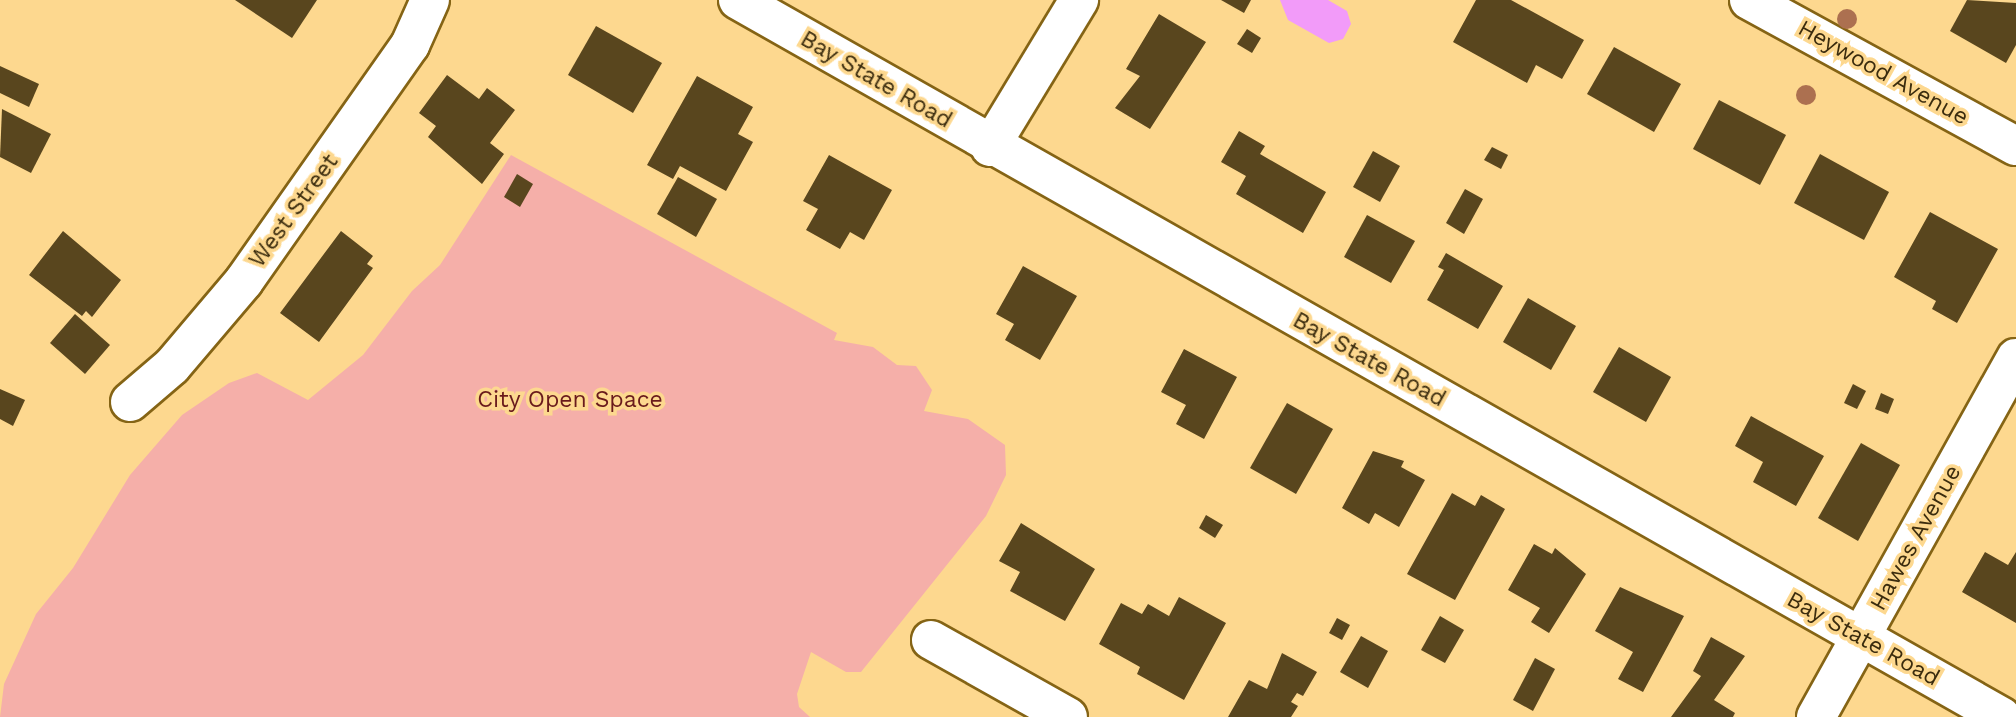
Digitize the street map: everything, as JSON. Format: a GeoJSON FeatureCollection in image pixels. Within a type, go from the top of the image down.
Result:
{"type":"FeatureCollection","features":[{"type":"Feature","properties":{"kind":"street","name":"West Street"},"geometry":{"type":"LineString","coordinates":[[130,402],[184,353],[277,237],[410,45],[430,0]]}},
{"type":"Feature","properties":{"kind":"street","name":"Bay State Road"},"geometry":{"type":"LineString","coordinates":[[738,0],[990,147],[2002,717]]}},
{"type":"Feature","properties":{"kind":"street"},"geometry":{"type":"LineString","coordinates":[[990,147],[1079,0]]}},
{"type":"Feature","properties":{"kind":"street","name":"Heywood Avenue"},"geometry":{"type":"LineString","coordinates":[[1749,0],[2016,146]]}},
{"type":"Feature","properties":{"kind":"street","name":"Hawes Avenue"},"geometry":{"type":"LineString","coordinates":[[1816,717],[2016,358]]}},
{"type":"Feature","properties":{"kind":"street"},"geometry":{"type":"LineString","coordinates":[[931,640],[1068,717]]}},
{"type":"Feature","properties":{"kind":"green space","name":"City Open Space"},"geometry":{"type":"Polygon","coordinates":[[[511,155],[837,333],[834,340],[873,347],[897,365],[916,366],[932,390],[924,411],[968,419],[1005,445],[1006,475],[986,516],[861,672],[846,672],[811,652],[797,694],[799,707],[810,717],[0,717],[4,684],[36,614],[73,568],[130,475],[182,415],[229,383],[257,373],[308,400],[363,355],[412,291],[440,265],[511,155]]]}},
{"type":"Feature","properties":{"kind":"shaded area"},"geometry":{"type":"Polygon","coordinates":[[[1280,0],[1328,0],[1347,11],[1351,24],[1343,39],[1329,43],[1288,20],[1280,0]]]}},
{"type":"Feature","properties":{"kind":"building"},"geometry":{"type":"Polygon","coordinates":[[[235,0],[317,0],[292,38],[235,0]]]}},
{"type":"Feature","properties":{"kind":"building"},"geometry":{"type":"Polygon","coordinates":[[[1221,0],[1251,0],[1244,13],[1221,0]]]}},
{"type":"Feature","properties":{"kind":"building"},"geometry":{"type":"Polygon","coordinates":[[[1476,0],[1511,0],[1584,40],[1562,79],[1536,65],[1527,83],[1453,42],[1476,0]]]}},
{"type":"Feature","properties":{"kind":"building"},"geometry":{"type":"Polygon","coordinates":[[[1967,0],[2016,3],[2016,45],[2006,63],[1950,31],[1967,0]]]}},
{"type":"Feature","properties":{"kind":"building"},"geometry":{"type":"Polygon","coordinates":[[[1159,14],[1206,42],[1150,129],[1115,108],[1140,76],[1126,69],[1159,14]]]}},
{"type":"Feature","properties":{"kind":"building"},"geometry":{"type":"Polygon","coordinates":[[[596,26],[662,63],[633,113],[568,75],[596,26]]]}},
{"type":"Feature","properties":{"kind":"building"},"geometry":{"type":"Polygon","coordinates":[[[1247,29],[1261,38],[1252,53],[1237,44],[1247,29]]]}},
{"type":"Feature","properties":{"kind":"building"},"geometry":{"type":"Polygon","coordinates":[[[1614,47],[1681,84],[1654,132],[1587,94],[1614,47]]]}},
{"type":"Feature","properties":{"kind":"building"},"geometry":{"type":"Polygon","coordinates":[[[0,66],[39,84],[29,107],[0,93],[0,66]]]}},
{"type":"Feature","properties":{"kind":"building"},"geometry":{"type":"Polygon","coordinates":[[[447,75],[479,99],[487,88],[515,110],[490,143],[504,154],[482,184],[428,137],[436,126],[419,113],[447,75]]]}},
{"type":"Feature","properties":{"kind":"building"},"geometry":{"type":"Polygon","coordinates":[[[697,76],[753,107],[738,134],[753,142],[726,191],[680,166],[673,179],[647,165],[697,76]]]}},
{"type":"Feature","properties":{"kind":"building"},"geometry":{"type":"Polygon","coordinates":[[[1719,100],[1786,135],[1760,185],[1693,149],[1719,100]]]}},
{"type":"Feature","properties":{"kind":"building"},"geometry":{"type":"Polygon","coordinates":[[[2,109],[51,134],[31,173],[0,157],[2,109]]]}},
{"type":"Feature","properties":{"kind":"building"},"geometry":{"type":"Polygon","coordinates":[[[1239,131],[1265,146],[1260,154],[1326,192],[1303,233],[1236,194],[1246,176],[1221,162],[1239,131]]]}},
{"type":"Feature","properties":{"kind":"building"},"geometry":{"type":"Polygon","coordinates":[[[1492,147],[1508,155],[1501,169],[1484,160],[1492,147]]]}},
{"type":"Feature","properties":{"kind":"building"},"geometry":{"type":"Polygon","coordinates":[[[1373,151],[1400,166],[1380,202],[1353,187],[1373,151]]]}},
{"type":"Feature","properties":{"kind":"building"},"geometry":{"type":"Polygon","coordinates":[[[1820,154],[1889,192],[1864,240],[1794,203],[1820,154]]]}},
{"type":"Feature","properties":{"kind":"building"},"geometry":{"type":"Polygon","coordinates":[[[829,155],[892,190],[864,240],[850,232],[840,249],[806,230],[818,209],[803,201],[829,155]]]}},
{"type":"Feature","properties":{"kind":"building"},"geometry":{"type":"Polygon","coordinates":[[[517,174],[533,184],[520,207],[504,197],[517,174]]]}},
{"type":"Feature","properties":{"kind":"building"},"geometry":{"type":"Polygon","coordinates":[[[678,177],[717,199],[696,237],[657,214],[678,177]]]}},
{"type":"Feature","properties":{"kind":"building"},"geometry":{"type":"Polygon","coordinates":[[[1465,189],[1483,199],[1464,234],[1446,223],[1465,189]]]}},
{"type":"Feature","properties":{"kind":"building"},"geometry":{"type":"Polygon","coordinates":[[[1930,212],[1998,249],[1957,323],[1932,309],[1936,301],[1894,277],[1930,212]]]}},
{"type":"Feature","properties":{"kind":"building"},"geometry":{"type":"Polygon","coordinates":[[[1367,215],[1415,241],[1391,283],[1344,257],[1367,215]]]}},
{"type":"Feature","properties":{"kind":"building"},"geometry":{"type":"Polygon","coordinates":[[[63,231],[121,280],[92,317],[86,311],[82,316],[29,275],[63,231]]]}},
{"type":"Feature","properties":{"kind":"building"},"geometry":{"type":"Polygon","coordinates":[[[341,231],[373,256],[367,264],[373,268],[319,342],[280,313],[341,231]]]}},
{"type":"Feature","properties":{"kind":"building"},"geometry":{"type":"Polygon","coordinates":[[[1446,253],[1503,286],[1478,329],[1427,300],[1444,270],[1438,267],[1446,253]]]}},
{"type":"Feature","properties":{"kind":"building"},"geometry":{"type":"Polygon","coordinates":[[[1023,266],[1077,296],[1040,360],[1005,340],[1014,324],[996,314],[1023,266]]]}},
{"type":"Feature","properties":{"kind":"building"},"geometry":{"type":"Polygon","coordinates":[[[1528,298],[1576,326],[1551,370],[1503,342],[1528,298]]]}},
{"type":"Feature","properties":{"kind":"building"},"geometry":{"type":"Polygon","coordinates":[[[75,314],[110,345],[85,374],[50,343],[75,314]]]}},
{"type":"Feature","properties":{"kind":"building"},"geometry":{"type":"Polygon","coordinates":[[[1619,347],[1671,377],[1646,422],[1593,392],[1619,347]]]}},
{"type":"Feature","properties":{"kind":"building"},"geometry":{"type":"Polygon","coordinates":[[[1184,349],[1237,377],[1204,439],[1176,424],[1186,405],[1161,392],[1184,349]]]}},
{"type":"Feature","properties":{"kind":"building"},"geometry":{"type":"Polygon","coordinates":[[[1853,384],[1866,391],[1857,409],[1844,403],[1853,384]]]}},
{"type":"Feature","properties":{"kind":"building"},"geometry":{"type":"Polygon","coordinates":[[[0,389],[25,400],[13,426],[0,419],[0,389]]]}},
{"type":"Feature","properties":{"kind":"building"},"geometry":{"type":"Polygon","coordinates":[[[1881,393],[1894,399],[1888,414],[1875,409],[1881,393]]]}},
{"type":"Feature","properties":{"kind":"building"},"geometry":{"type":"Polygon","coordinates":[[[1287,403],[1333,429],[1296,494],[1250,468],[1287,403]]]}},
{"type":"Feature","properties":{"kind":"building"},"geometry":{"type":"Polygon","coordinates":[[[1751,416],[1824,456],[1796,506],[1753,482],[1763,462],[1735,446],[1751,416]]]}},
{"type":"Feature","properties":{"kind":"building"},"geometry":{"type":"Polygon","coordinates":[[[1861,443],[1900,465],[1858,541],[1818,518],[1861,443]]]}},
{"type":"Feature","properties":{"kind":"building"},"geometry":{"type":"Polygon","coordinates":[[[1373,451],[1404,461],[1401,467],[1425,480],[1399,527],[1375,513],[1369,524],[1342,508],[1373,451]]]}},
{"type":"Feature","properties":{"kind":"building"},"geometry":{"type":"Polygon","coordinates":[[[1452,493],[1475,506],[1481,495],[1505,509],[1455,600],[1407,574],[1452,493]]]}},
{"type":"Feature","properties":{"kind":"building"},"geometry":{"type":"Polygon","coordinates":[[[1206,515],[1223,525],[1215,538],[1199,528],[1206,515]]]}},
{"type":"Feature","properties":{"kind":"building"},"geometry":{"type":"Polygon","coordinates":[[[1021,523],[1095,569],[1065,621],[1010,591],[1020,572],[999,561],[1021,523]]]}},
{"type":"Feature","properties":{"kind":"building"},"geometry":{"type":"Polygon","coordinates":[[[1534,544],[1552,554],[1555,548],[1586,574],[1549,633],[1531,622],[1540,608],[1508,590],[1534,544]]]}},
{"type":"Feature","properties":{"kind":"building"},"geometry":{"type":"Polygon","coordinates":[[[1985,552],[2008,565],[2016,552],[2016,623],[1962,592],[1985,552]]]}},
{"type":"Feature","properties":{"kind":"building"},"geometry":{"type":"Polygon","coordinates":[[[1620,587],[1684,616],[1643,692],[1618,679],[1633,652],[1595,631],[1620,587]]]}},
{"type":"Feature","properties":{"kind":"building"},"geometry":{"type":"Polygon","coordinates":[[[1179,597],[1226,623],[1184,700],[1137,674],[1140,667],[1099,644],[1121,603],[1142,614],[1148,604],[1169,616],[1179,597]]]}},
{"type":"Feature","properties":{"kind":"building"},"geometry":{"type":"Polygon","coordinates":[[[1440,616],[1464,630],[1445,663],[1421,650],[1440,616]]]}},
{"type":"Feature","properties":{"kind":"building"},"geometry":{"type":"Polygon","coordinates":[[[1337,618],[1350,625],[1342,640],[1329,633],[1337,618]]]}},
{"type":"Feature","properties":{"kind":"building"},"geometry":{"type":"Polygon","coordinates":[[[1361,636],[1388,651],[1368,688],[1340,672],[1361,636]]]}},
{"type":"Feature","properties":{"kind":"building"},"geometry":{"type":"Polygon","coordinates":[[[1711,637],[1745,656],[1714,700],[1735,713],[1733,717],[1671,717],[1701,676],[1693,671],[1711,637]]]}},
{"type":"Feature","properties":{"kind":"building"},"geometry":{"type":"Polygon","coordinates":[[[1282,653],[1317,672],[1303,696],[1297,693],[1291,702],[1298,706],[1291,717],[1228,717],[1249,680],[1267,689],[1282,653]]]}},
{"type":"Feature","properties":{"kind":"building"},"geometry":{"type":"Polygon","coordinates":[[[1535,658],[1555,669],[1533,711],[1513,700],[1535,658]]]}}]}
